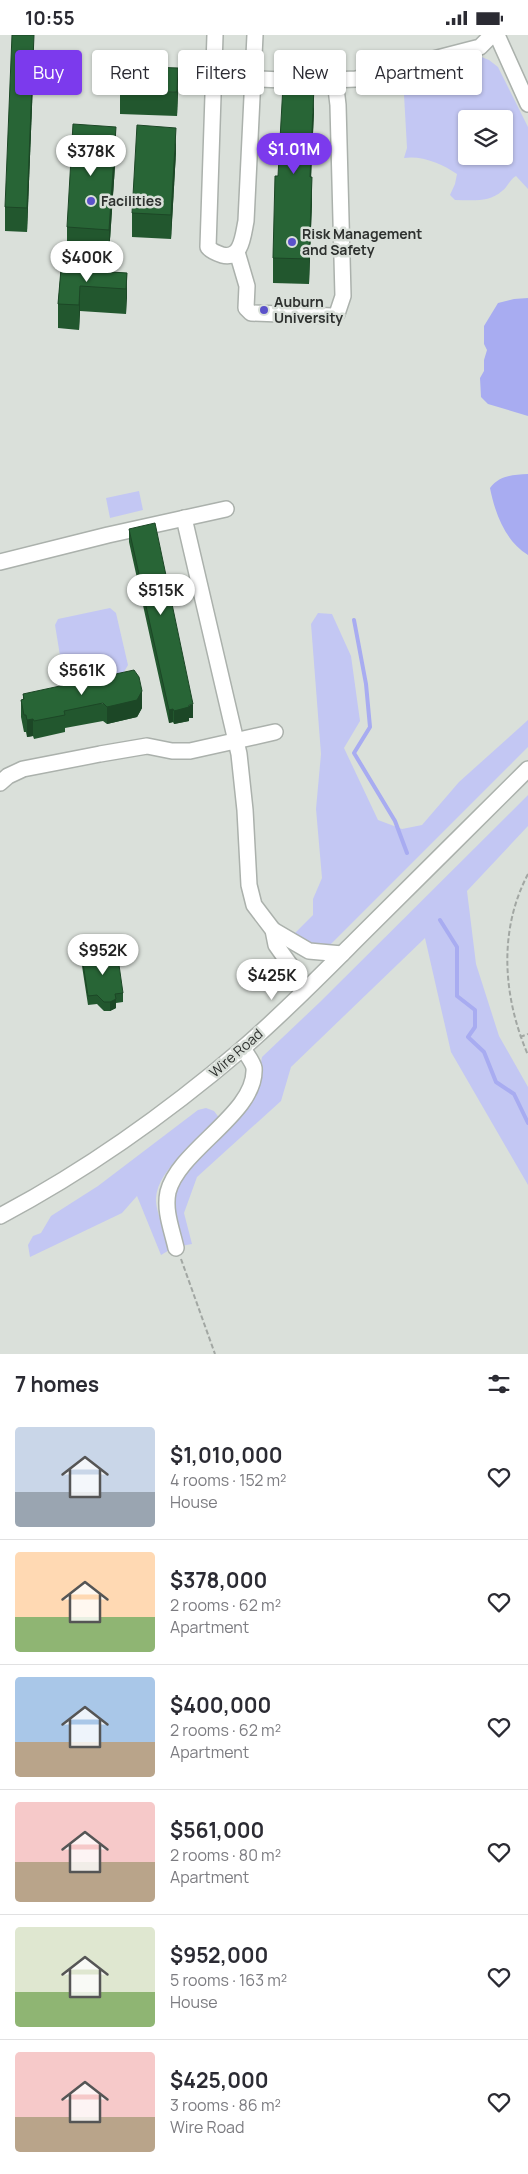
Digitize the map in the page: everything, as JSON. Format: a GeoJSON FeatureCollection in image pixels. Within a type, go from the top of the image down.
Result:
{"type":"FeatureCollection","features":[{"type":"Feature","properties":{"kind":"street"},"geometry":{"type":"LineString","coordinates":[[214,50],[215,35]]}},
{"type":"Feature","properties":{"kind":"street"},"geometry":{"type":"LineString","coordinates":[[254,35],[254,50]]}},
{"type":"Feature","properties":{"kind":"street"},"geometry":{"type":"LineString","coordinates":[[346,79],[356,79],[480,47],[492,35]]}},
{"type":"Feature","properties":{"kind":"street"},"geometry":{"type":"LineString","coordinates":[[497,35],[528,104]]}},
{"type":"Feature","properties":{"kind":"street"},"geometry":{"type":"LineString","coordinates":[[212,95],[208,247],[221,255],[237,252],[241,245],[246,221],[252,95]]}},
{"type":"Feature","properties":{"kind":"street"},"geometry":{"type":"LineString","coordinates":[[237,252],[247,285],[246,308],[250,313],[332,316],[337,314],[343,296],[337,95]]}},
{"type":"Feature","properties":{"kind":"street"},"geometry":{"type":"LineString","coordinates":[[0,562],[226,509]]}},
{"type":"Feature","properties":{"kind":"street"},"geometry":{"type":"LineString","coordinates":[[184,518],[242,781],[249,885],[254,905],[273,930],[309,951],[342,954]]}},
{"type":"Feature","properties":{"kind":"street"},"geometry":{"type":"LineString","coordinates":[[0,783],[8,776],[23,769],[100,754],[147,746],[172,751],[190,751],[275,732]]}},
{"type":"Feature","properties":{"kind":"street","name":"Wire Road"},"geometry":{"type":"LineString","coordinates":[[0,1216],[42,1194],[113,1148],[182,1099],[243,1048],[342,954],[528,769]]}},
{"type":"Feature","properties":{"kind":"street"},"geometry":{"type":"LineString","coordinates":[[273,930],[276,945],[294,969],[302,993]]}},
{"type":"Feature","properties":{"kind":"street"},"geometry":{"type":"LineString","coordinates":[[176,1248],[166,1206],[169,1190],[179,1172],[240,1106],[251,1083],[254,1067],[243,1048]]}},
{"type":"Feature","properties":{"kind":"path"},"geometry":{"type":"LineString","coordinates":[[528,874],[512,915],[507,960],[510,996],[520,1037],[528,1055]]}},
{"type":"Feature","properties":{"kind":"path"},"geometry":{"type":"LineString","coordinates":[[520,1037],[528,1035]]}},
{"type":"Feature","properties":{"kind":"path"},"geometry":{"type":"LineString","coordinates":[[176,1248],[215,1354]]}},
{"type":"Feature","properties":{"kind":"shaded area"},"geometry":{"type":"Polygon","coordinates":[[[482,57],[498,67],[528,127],[528,189],[516,176],[497,195],[480,200],[455,200],[450,195],[457,174],[432,161],[411,157],[404,158],[407,148],[404,95],[482,95],[482,57]]]}},
{"type":"Feature","properties":{"kind":"shaded area"},"geometry":{"type":"Polygon","coordinates":[[[528,298],[528,416],[488,404],[481,397],[480,378],[484,371],[484,360],[487,350],[484,344],[484,326],[498,303],[528,298]]]}},
{"type":"Feature","properties":{"kind":"shaded area"},"geometry":{"type":"Polygon","coordinates":[[[528,474],[528,555],[513,542],[502,526],[490,488],[502,478],[528,474]]]}},
{"type":"Feature","properties":{"kind":"shaded area"},"geometry":{"type":"Polygon","coordinates":[[[139,491],[143,510],[110,518],[106,498],[139,491]]]}},
{"type":"Feature","properties":{"kind":"shaded area"},"geometry":{"type":"Polygon","coordinates":[[[110,608],[116,613],[128,665],[124,672],[70,684],[64,680],[55,625],[58,619],[110,608]]]}},
{"type":"Feature","properties":{"kind":"shaded area"},"geometry":{"type":"Polygon","coordinates":[[[318,613],[332,614],[351,656],[360,721],[344,748],[378,820],[402,829],[422,825],[459,782],[528,720],[528,747],[331,944],[310,945],[293,935],[313,915],[313,899],[322,878],[316,809],[321,754],[311,624],[318,613]]]}},
{"type":"Feature","properties":{"kind":"shaded area"},"geometry":{"type":"Polygon","coordinates":[[[528,795],[528,826],[467,891],[476,964],[499,1036],[528,1087],[528,1185],[451,1052],[425,938],[291,1067],[281,1101],[197,1177],[184,1213],[192,1244],[181,1246],[172,1206],[180,1178],[257,1083],[262,1057],[320,1002],[528,795]]]}},
{"type":"Feature","properties":{"kind":"shaded area"},"geometry":{"type":"Polygon","coordinates":[[[206,1108],[214,1111],[220,1119],[172,1165],[164,1176],[156,1198],[157,1210],[171,1249],[161,1255],[137,1196],[122,1213],[30,1257],[28,1245],[33,1236],[41,1233],[51,1216],[98,1186],[198,1110],[206,1108]]]}},
{"type":"Feature","properties":{"kind":"building"},"geometry":{"type":"Polygon","coordinates":[[[12,35],[34,35],[33,50],[15,50],[15,95],[32,95],[27,208],[5,207],[12,35]]]}},
{"type":"Feature","properties":{"kind":"building"},"geometry":{"type":"Polygon","coordinates":[[[168,68],[178,68],[177,92],[168,92],[168,68]]]}},
{"type":"Feature","properties":{"kind":"building"},"geometry":{"type":"Polygon","coordinates":[[[282,95],[314,95],[309,259],[273,258],[275,176],[278,176],[282,95]]]}},
{"type":"Feature","properties":{"kind":"building","name":"Facilities"},"geometry":{"type":"Polygon","coordinates":[[[73,124],[116,127],[109,230],[67,227],[73,124]]]}},
{"type":"Feature","properties":{"kind":"building","name":"Facilities"},"geometry":{"type":"Polygon","coordinates":[[[137,125],[176,128],[171,215],[132,213],[137,125]]]}},
{"type":"Feature","properties":{"kind":"building"},"geometry":{"type":"Polygon","coordinates":[[[61,269],[127,273],[126,289],[80,286],[79,305],[58,304],[61,269]]]}},
{"type":"Feature","properties":{"kind":"building"},"geometry":{"type":"Polygon","coordinates":[[[155,523],[193,704],[174,711],[173,709],[169,710],[129,529],[155,523]]]}},
{"type":"Feature","properties":{"kind":"building"},"geometry":{"type":"Polygon","coordinates":[[[134,670],[139,677],[142,691],[137,700],[107,707],[103,703],[64,711],[65,715],[34,721],[33,719],[27,720],[26,715],[24,715],[21,700],[24,699],[23,694],[134,670]]]}},
{"type":"Feature","properties":{"kind":"building"},"geometry":{"type":"Polygon","coordinates":[[[117,951],[123,993],[115,994],[116,999],[110,1002],[104,1002],[97,995],[88,996],[82,957],[117,951]]]}},
{"type":"Feature","properties":{"kind":"waterway"},"geometry":{"type":"LineString","coordinates":[[354,620],[366,684],[370,727],[354,753],[395,821],[407,853]]}},
{"type":"Feature","properties":{"kind":"waterway"},"geometry":{"type":"LineString","coordinates":[[440,920],[457,947],[457,996],[475,1010],[475,1027],[468,1037],[484,1052],[496,1082],[514,1094],[528,1123]]}},
{"type":"Feature","properties":{"kind":"place","name":"Facilities"},"geometry":{"type":"Point","coordinates":[91,201]}},
{"type":"Feature","properties":{"kind":"place","name":"Risk Management and Safety"},"geometry":{"type":"Point","coordinates":[292,242]}},
{"type":"Feature","properties":{"kind":"place","name":"Auburn University"},"geometry":{"type":"Point","coordinates":[264,310]}}]}
